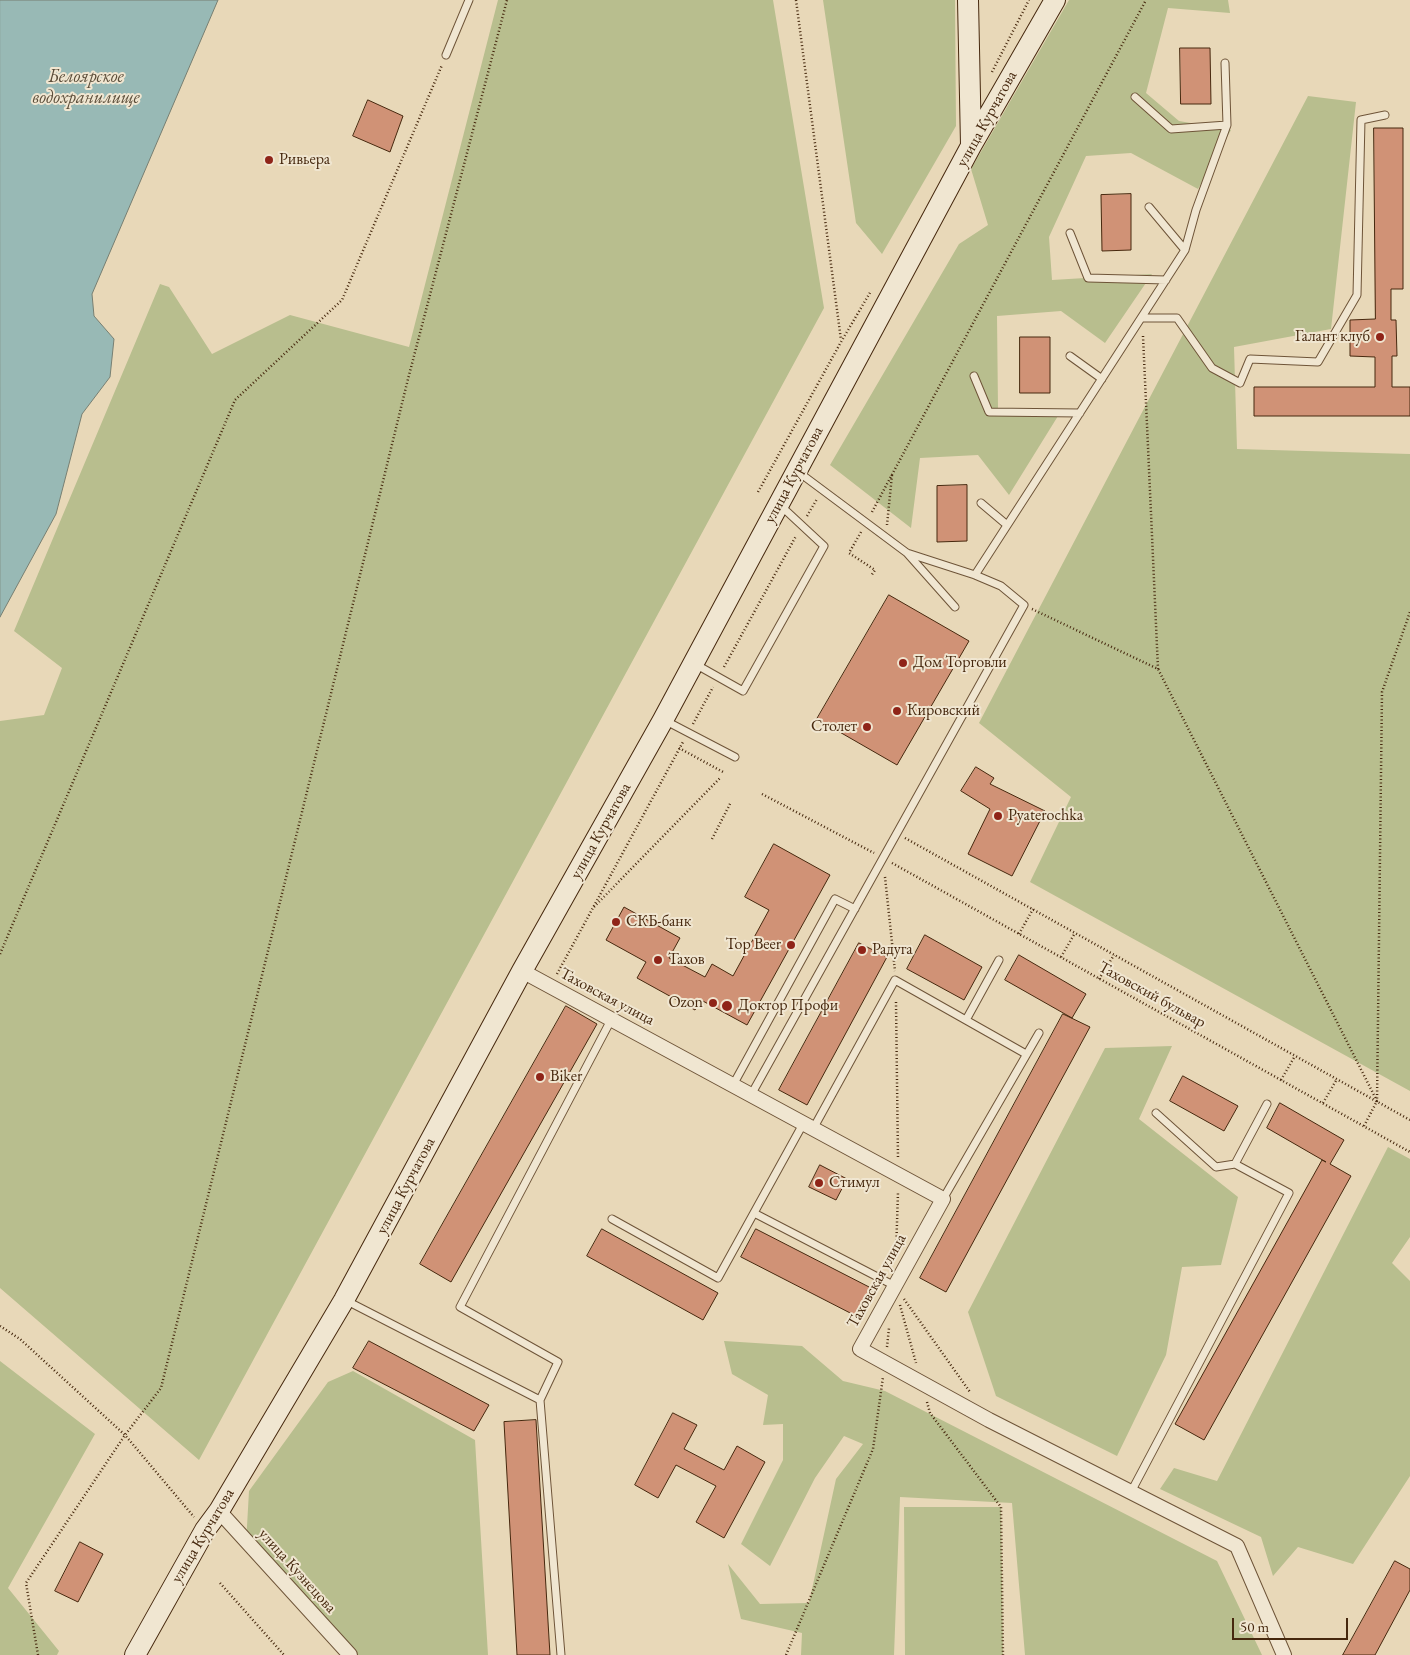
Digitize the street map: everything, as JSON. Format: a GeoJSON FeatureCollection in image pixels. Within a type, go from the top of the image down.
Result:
{"type":"FeatureCollection","features":[{"type":"Feature","properties":{"kind":"main road"},"geometry":{"type":"LineString","coordinates":[[968,0],[971,146]]}},
{"type":"Feature","properties":{"kind":"main road","name":"улица Курчатова"},"geometry":{"type":"LineString","coordinates":[[135,1655],[205,1530],[219,1511],[344,1300],[522,971],[663,720],[971,146],[1055,0]]}},
{"type":"Feature","properties":{"kind":"street","name":"Таховская улица"},"geometry":{"type":"LineString","coordinates":[[522,971],[943,1199],[860,1350],[989,1420],[1237,1546],[1284,1655]]}},
{"type":"Feature","properties":{"kind":"street","name":"улица Кузнецова"},"geometry":{"type":"LineString","coordinates":[[219,1511],[350,1655]]}},
{"type":"Feature","properties":{"kind":"lane"},"geometry":{"type":"LineString","coordinates":[[446,55],[469,0]]}},
{"type":"Feature","properties":{"kind":"lane"},"geometry":{"type":"LineString","coordinates":[[975,575],[1185,250],[1196,210],[1227,125],[1225,63]]}},
{"type":"Feature","properties":{"kind":"lane"},"geometry":{"type":"LineString","coordinates":[[1135,97],[1171,129],[1227,125]]}},
{"type":"Feature","properties":{"kind":"lane"},"geometry":{"type":"LineString","coordinates":[[1142,318],[1177,318],[1212,368],[1240,383],[1250,359],[1318,362],[1357,295],[1360,120],[1385,115]]}},
{"type":"Feature","properties":{"kind":"lane"},"geometry":{"type":"LineString","coordinates":[[1150,207],[1185,250]]}},
{"type":"Feature","properties":{"kind":"lane"},"geometry":{"type":"LineString","coordinates":[[1070,233],[1088,278],[1166,280]]}},
{"type":"Feature","properties":{"kind":"lane"},"geometry":{"type":"LineString","coordinates":[[1070,356],[1102,379]]}},
{"type":"Feature","properties":{"kind":"lane"},"geometry":{"type":"LineString","coordinates":[[974,376],[989,412],[1080,413]]}},
{"type":"Feature","properties":{"kind":"lane"},"geometry":{"type":"LineString","coordinates":[[796,471],[907,553],[955,607]]}},
{"type":"Feature","properties":{"kind":"lane"},"geometry":{"type":"LineString","coordinates":[[981,503],[1007,525]]}},
{"type":"Feature","properties":{"kind":"lane"},"geometry":{"type":"LineString","coordinates":[[693,663],[743,691],[824,546],[779,504]]}},
{"type":"Feature","properties":{"kind":"lane"},"geometry":{"type":"LineString","coordinates":[[751,1095],[1024,605],[1000,586],[975,575],[907,553]]}},
{"type":"Feature","properties":{"kind":"lane"},"geometry":{"type":"LineString","coordinates":[[663,720],[735,757]]}},
{"type":"Feature","properties":{"kind":"lane"},"geometry":{"type":"LineString","coordinates":[[733,1086],[835,899],[855,909]]}},
{"type":"Feature","properties":{"kind":"lane"},"geometry":{"type":"LineString","coordinates":[[966,1020],[999,960]]}},
{"type":"Feature","properties":{"kind":"lane"},"geometry":{"type":"LineString","coordinates":[[612,1219],[718,1278],[754,1213],[896,980],[1026,1054]]}},
{"type":"Feature","properties":{"kind":"lane"},"geometry":{"type":"LineString","coordinates":[[562,1655],[540,1400],[558,1362],[460,1307],[611,1020]]}},
{"type":"Feature","properties":{"kind":"lane"},"geometry":{"type":"LineString","coordinates":[[943,1199],[1039,1033]]}},
{"type":"Feature","properties":{"kind":"lane"},"geometry":{"type":"LineString","coordinates":[[1234,1164],[1267,1104]]}},
{"type":"Feature","properties":{"kind":"lane"},"geometry":{"type":"LineString","coordinates":[[1131,1492],[1289,1193],[1234,1164],[1216,1166],[1156,1113]]}},
{"type":"Feature","properties":{"kind":"lane"},"geometry":{"type":"LineString","coordinates":[[754,1213],[895,1286]]}},
{"type":"Feature","properties":{"kind":"lane"},"geometry":{"type":"LineString","coordinates":[[344,1300],[540,1400]]}},
{"type":"Feature","properties":{"kind":"path"},"geometry":{"type":"LineString","coordinates":[[38,1655],[26,1583],[125,1435],[162,1388],[408,380],[507,0]]}},
{"type":"Feature","properties":{"kind":"path"},"geometry":{"type":"LineString","coordinates":[[796,0],[841,342]]}},
{"type":"Feature","properties":{"kind":"path"},"geometry":{"type":"LineString","coordinates":[[871,576],[875,570],[850,553],[1146,0]]}},
{"type":"Feature","properties":{"kind":"path"},"geometry":{"type":"LineString","coordinates":[[0,954],[235,400],[342,300],[446,55]]}},
{"type":"Feature","properties":{"kind":"path"},"geometry":{"type":"LineString","coordinates":[[1142,318],[1158,669],[1377,1102]]}},
{"type":"Feature","properties":{"kind":"path"},"geometry":{"type":"LineString","coordinates":[[886,537],[892,474]]}},
{"type":"Feature","properties":{"kind":"path"},"geometry":{"type":"LineString","coordinates":[[1024,605],[1158,669]]}},
{"type":"Feature","properties":{"kind":"path"},"geometry":{"type":"LineString","coordinates":[[1364,1126],[1377,1102],[1382,692],[1410,612]]}},
{"type":"Feature","properties":{"kind":"path"},"geometry":{"type":"LineString","coordinates":[[679,748],[723,772]]}},
{"type":"Feature","properties":{"kind":"path"},"geometry":{"type":"LineString","coordinates":[[592,910],[720,778]]}},
{"type":"Feature","properties":{"kind":"path","name":"Таховский бульвар"},"geometry":{"type":"LineString","coordinates":[[762,794],[884,858],[1410,1152]]}},
{"type":"Feature","properties":{"kind":"path"},"geometry":{"type":"LineString","coordinates":[[712,839],[731,802]]}},
{"type":"Feature","properties":{"kind":"path","name":"Таховский бульвар"},"geometry":{"type":"LineString","coordinates":[[897,834],[1410,1120]]}},
{"type":"Feature","properties":{"kind":"path"},"geometry":{"type":"LineString","coordinates":[[884,858],[896,980],[898,1175],[896,1258]]}},
{"type":"Feature","properties":{"kind":"path"},"geometry":{"type":"LineString","coordinates":[[1019,934],[1033,910]]}},
{"type":"Feature","properties":{"kind":"path"},"geometry":{"type":"LineString","coordinates":[[1061,957],[1075,933]]}},
{"type":"Feature","properties":{"kind":"path"},"geometry":{"type":"LineString","coordinates":[[1100,979],[1114,955]]}},
{"type":"Feature","properties":{"kind":"path"},"geometry":{"type":"LineString","coordinates":[[1281,1080],[1295,1056]]}},
{"type":"Feature","properties":{"kind":"path"},"geometry":{"type":"LineString","coordinates":[[1323,1103],[1337,1079]]}},
{"type":"Feature","properties":{"kind":"path"},"geometry":{"type":"LineString","coordinates":[[895,1286],[930,1413],[1001,1507],[1003,1655]]}},
{"type":"Feature","properties":{"kind":"path"},"geometry":{"type":"LineString","coordinates":[[895,1286],[972,1396]]}},
{"type":"Feature","properties":{"kind":"path"},"geometry":{"type":"LineString","coordinates":[[786,1655],[873,1449],[890,1324]]}},
{"type":"Feature","properties":{"kind":"path"},"geometry":{"type":"LineString","coordinates":[[0,1326],[20,1339],[125,1435],[205,1530]]}},
{"type":"Feature","properties":{"kind":"path"},"geometry":{"type":"LineString","coordinates":[[220,1583],[284,1655]]}},
{"type":"Feature","properties":{"kind":"green space"},"geometry":{"type":"Polygon","coordinates":[[[498,0],[773,0],[824,308],[199,1460],[0,1288],[0,721],[44,715],[62,668],[14,631],[160,284],[169,287],[212,354],[290,315],[409,347],[498,0]]]}},
{"type":"Feature","properties":{"kind":"green space"},"geometry":{"type":"Polygon","coordinates":[[[823,0],[955,0],[956,126],[882,254],[856,223],[823,0]]]}},
{"type":"Feature","properties":{"kind":"green space"},"geometry":{"type":"Polygon","coordinates":[[[1069,0],[1228,0],[1230,13],[1168,8],[1146,93],[1179,121],[1231,130],[1198,189],[1131,153],[1086,156],[1049,237],[1052,280],[1152,274],[1105,343],[1061,311],[997,316],[998,408],[1058,416],[1009,495],[978,455],[920,458],[911,528],[830,465],[959,244],[988,225],[971,169],[1069,0]]]}},
{"type":"Feature","properties":{"kind":"green space"},"geometry":{"type":"Polygon","coordinates":[[[1308,96],[1356,102],[1331,329],[1234,347],[1237,449],[1410,454],[1410,1091],[1030,882],[1071,797],[979,723],[1308,96]]]}},
{"type":"Feature","properties":{"kind":"green space"},"geometry":{"type":"Polygon","coordinates":[[[1172,1046],[1139,1119],[1238,1197],[1221,1265],[1182,1267],[1166,1355],[1117,1456],[996,1396],[968,1312],[1105,1048],[1172,1046]]]}},
{"type":"Feature","properties":{"kind":"green space"},"geometry":{"type":"Polygon","coordinates":[[[1388,1147],[1410,1159],[1410,1237],[1392,1263],[1410,1281],[1410,1476],[1353,1564],[1298,1547],[1273,1576],[1261,1537],[1160,1489],[1174,1468],[1217,1481],[1388,1147]]]}},
{"type":"Feature","properties":{"kind":"green space"},"geometry":{"type":"Polygon","coordinates":[[[724,1341],[802,1346],[843,1381],[885,1391],[1217,1561],[1262,1655],[1025,1655],[1012,1503],[900,1497],[894,1655],[801,1655],[802,1633],[741,1619],[728,1564],[760,1604],[809,1603],[836,1479],[863,1444],[844,1436],[815,1478],[770,1566],[741,1544],[783,1460],[783,1424],[763,1425],[768,1395],[732,1374],[724,1341]]]}},
{"type":"Feature","properties":{"kind":"green space"},"geometry":{"type":"Polygon","coordinates":[[[0,1361],[95,1434],[8,1588],[59,1651],[57,1655],[0,1655],[0,1361]]]}},
{"type":"Feature","properties":{"kind":"green space"},"geometry":{"type":"Polygon","coordinates":[[[353,1371],[475,1440],[488,1655],[343,1655],[246,1544],[249,1491],[328,1382],[353,1371]]]}},
{"type":"Feature","properties":{"kind":"green space"},"geometry":{"type":"Polygon","coordinates":[[[904,1507],[1001,1507],[1003,1655],[905,1655],[904,1507]]]}},
{"type":"Feature","properties":{"kind":"water","name":"Белоярское водохранилище"},"geometry":{"type":"Polygon","coordinates":[[[0,0],[218,0],[92,294],[94,316],[114,339],[110,377],[82,414],[56,514],[0,617],[0,0]]]}},
{"type":"Feature","properties":{"kind":"building"},"geometry":{"type":"Polygon","coordinates":[[[1180,48],[1210,48],[1211,104],[1181,104],[1180,48]]]}},
{"type":"Feature","properties":{"kind":"building"},"geometry":{"type":"Polygon","coordinates":[[[368,100],[403,116],[390,152],[353,136],[368,100]]]}},
{"type":"Feature","properties":{"kind":"building"},"geometry":{"type":"Polygon","coordinates":[[[1374,128],[1403,128],[1403,289],[1391,289],[1391,320],[1396,320],[1397,356],[1392,356],[1392,387],[1410,387],[1410,416],[1254,416],[1254,387],[1375,387],[1375,357],[1350,356],[1350,320],[1375,319],[1374,128]]]}},
{"type":"Feature","properties":{"kind":"building"},"geometry":{"type":"Polygon","coordinates":[[[1131,194],[1131,250],[1102,251],[1101,195],[1131,194]]]}},
{"type":"Feature","properties":{"kind":"building"},"geometry":{"type":"Polygon","coordinates":[[[1020,337],[1050,337],[1050,393],[1020,393],[1020,337]]]}},
{"type":"Feature","properties":{"kind":"building"},"geometry":{"type":"Polygon","coordinates":[[[967,485],[967,541],[937,542],[937,486],[967,485]]]}},
{"type":"Feature","properties":{"kind":"building","name":"Дом Торговли"},"geometry":{"type":"Polygon","coordinates":[[[889,595],[969,641],[897,765],[817,719],[889,595]]]}},
{"type":"Feature","properties":{"kind":"building"},"geometry":{"type":"Polygon","coordinates":[[[976,767],[994,778],[990,784],[1045,811],[1012,876],[968,854],[990,809],[961,791],[976,767]]]}},
{"type":"Feature","properties":{"kind":"building"},"geometry":{"type":"Polygon","coordinates":[[[774,844],[830,875],[747,1025],[701,1000],[695,1010],[637,978],[646,962],[606,940],[624,907],[680,938],[669,958],[705,977],[712,964],[733,976],[769,910],[745,897],[774,844]]]}},
{"type":"Feature","properties":{"kind":"building"},"geometry":{"type":"Polygon","coordinates":[[[925,935],[982,967],[964,1000],[907,969],[925,935]]]}},
{"type":"Feature","properties":{"kind":"building"},"geometry":{"type":"Polygon","coordinates":[[[859,943],[887,957],[807,1105],[779,1090],[859,943]]]}},
{"type":"Feature","properties":{"kind":"building"},"geometry":{"type":"Polygon","coordinates":[[[1019,955],[1086,994],[1072,1018],[1005,980],[1019,955]]]}},
{"type":"Feature","properties":{"kind":"building"},"geometry":{"type":"Polygon","coordinates":[[[566,1006],[597,1024],[451,1282],[420,1264],[566,1006]]]}},
{"type":"Feature","properties":{"kind":"building"},"geometry":{"type":"Polygon","coordinates":[[[1063,1014],[1090,1027],[946,1292],[920,1278],[1063,1014]]]}},
{"type":"Feature","properties":{"kind":"building"},"geometry":{"type":"Polygon","coordinates":[[[1183,1076],[1238,1106],[1224,1131],[1170,1101],[1183,1076]]]}},
{"type":"Feature","properties":{"kind":"building"},"geometry":{"type":"Polygon","coordinates":[[[1280,1103],[1344,1140],[1330,1164],[1351,1176],[1204,1440],[1175,1424],[1322,1160],[1326,1162],[1267,1128],[1280,1103]]]}},
{"type":"Feature","properties":{"kind":"building"},"geometry":{"type":"Polygon","coordinates":[[[820,1165],[847,1179],[836,1200],[809,1187],[820,1165]]]}},
{"type":"Feature","properties":{"kind":"building"},"geometry":{"type":"Polygon","coordinates":[[[602,1229],[718,1293],[703,1320],[587,1256],[602,1229]]]}},
{"type":"Feature","properties":{"kind":"building"},"geometry":{"type":"Polygon","coordinates":[[[756,1229],[873,1289],[858,1317],[741,1257],[756,1229]]]}},
{"type":"Feature","properties":{"kind":"building"},"geometry":{"type":"Polygon","coordinates":[[[369,1341],[489,1405],[474,1431],[353,1368],[369,1341]]]}},
{"type":"Feature","properties":{"kind":"building"},"geometry":{"type":"Polygon","coordinates":[[[673,1413],[697,1425],[684,1449],[724,1470],[737,1446],[765,1462],[724,1538],[696,1522],[716,1486],[676,1465],[658,1498],[635,1485],[673,1413]]]}},
{"type":"Feature","properties":{"kind":"building"},"geometry":{"type":"Polygon","coordinates":[[[536,1420],[550,1655],[517,1655],[504,1422],[536,1420]]]}},
{"type":"Feature","properties":{"kind":"building"},"geometry":{"type":"Polygon","coordinates":[[[80,1542],[103,1554],[78,1602],[55,1591],[80,1542]]]}},
{"type":"Feature","properties":{"kind":"building"},"geometry":{"type":"Polygon","coordinates":[[[1395,1561],[1410,1569],[1410,1590],[1375,1655],[1343,1655],[1395,1561]]]}},
{"type":"Feature","properties":{"kind":"place","name":"Ривьера"},"geometry":{"type":"Point","coordinates":[269,160]}},
{"type":"Feature","properties":{"kind":"place","name":"Галант клуб"},"geometry":{"type":"Point","coordinates":[1380,337]}},
{"type":"Feature","properties":{"kind":"place","name":"Дом Торговли"},"geometry":{"type":"Point","coordinates":[903,663]}},
{"type":"Feature","properties":{"kind":"place","name":"Кировский"},"geometry":{"type":"Point","coordinates":[897,711]}},
{"type":"Feature","properties":{"kind":"place","name":"Столет"},"geometry":{"type":"Point","coordinates":[867,727]}},
{"type":"Feature","properties":{"kind":"place","name":"Pyaterochka"},"geometry":{"type":"Point","coordinates":[998,816]}},
{"type":"Feature","properties":{"kind":"place","name":"СКБ-банк"},"geometry":{"type":"Point","coordinates":[616,922]}},
{"type":"Feature","properties":{"kind":"place","name":"Top Beer"},"geometry":{"type":"Point","coordinates":[791,945]}},
{"type":"Feature","properties":{"kind":"place","name":"Радуга"},"geometry":{"type":"Point","coordinates":[862,950]}},
{"type":"Feature","properties":{"kind":"place","name":"Тахов"},"geometry":{"type":"Point","coordinates":[658,960]}},
{"type":"Feature","properties":{"kind":"place","name":"Ozon"},"geometry":{"type":"Point","coordinates":[713,1003]}},
{"type":"Feature","properties":{"kind":"place","name":"Доктор Профи"},"geometry":{"type":"Point","coordinates":[727,1006]}},
{"type":"Feature","properties":{"kind":"place","name":"Biker"},"geometry":{"type":"Point","coordinates":[540,1077]}},
{"type":"Feature","properties":{"kind":"place","name":"Стимул"},"geometry":{"type":"Point","coordinates":[819,1183]}}]}
